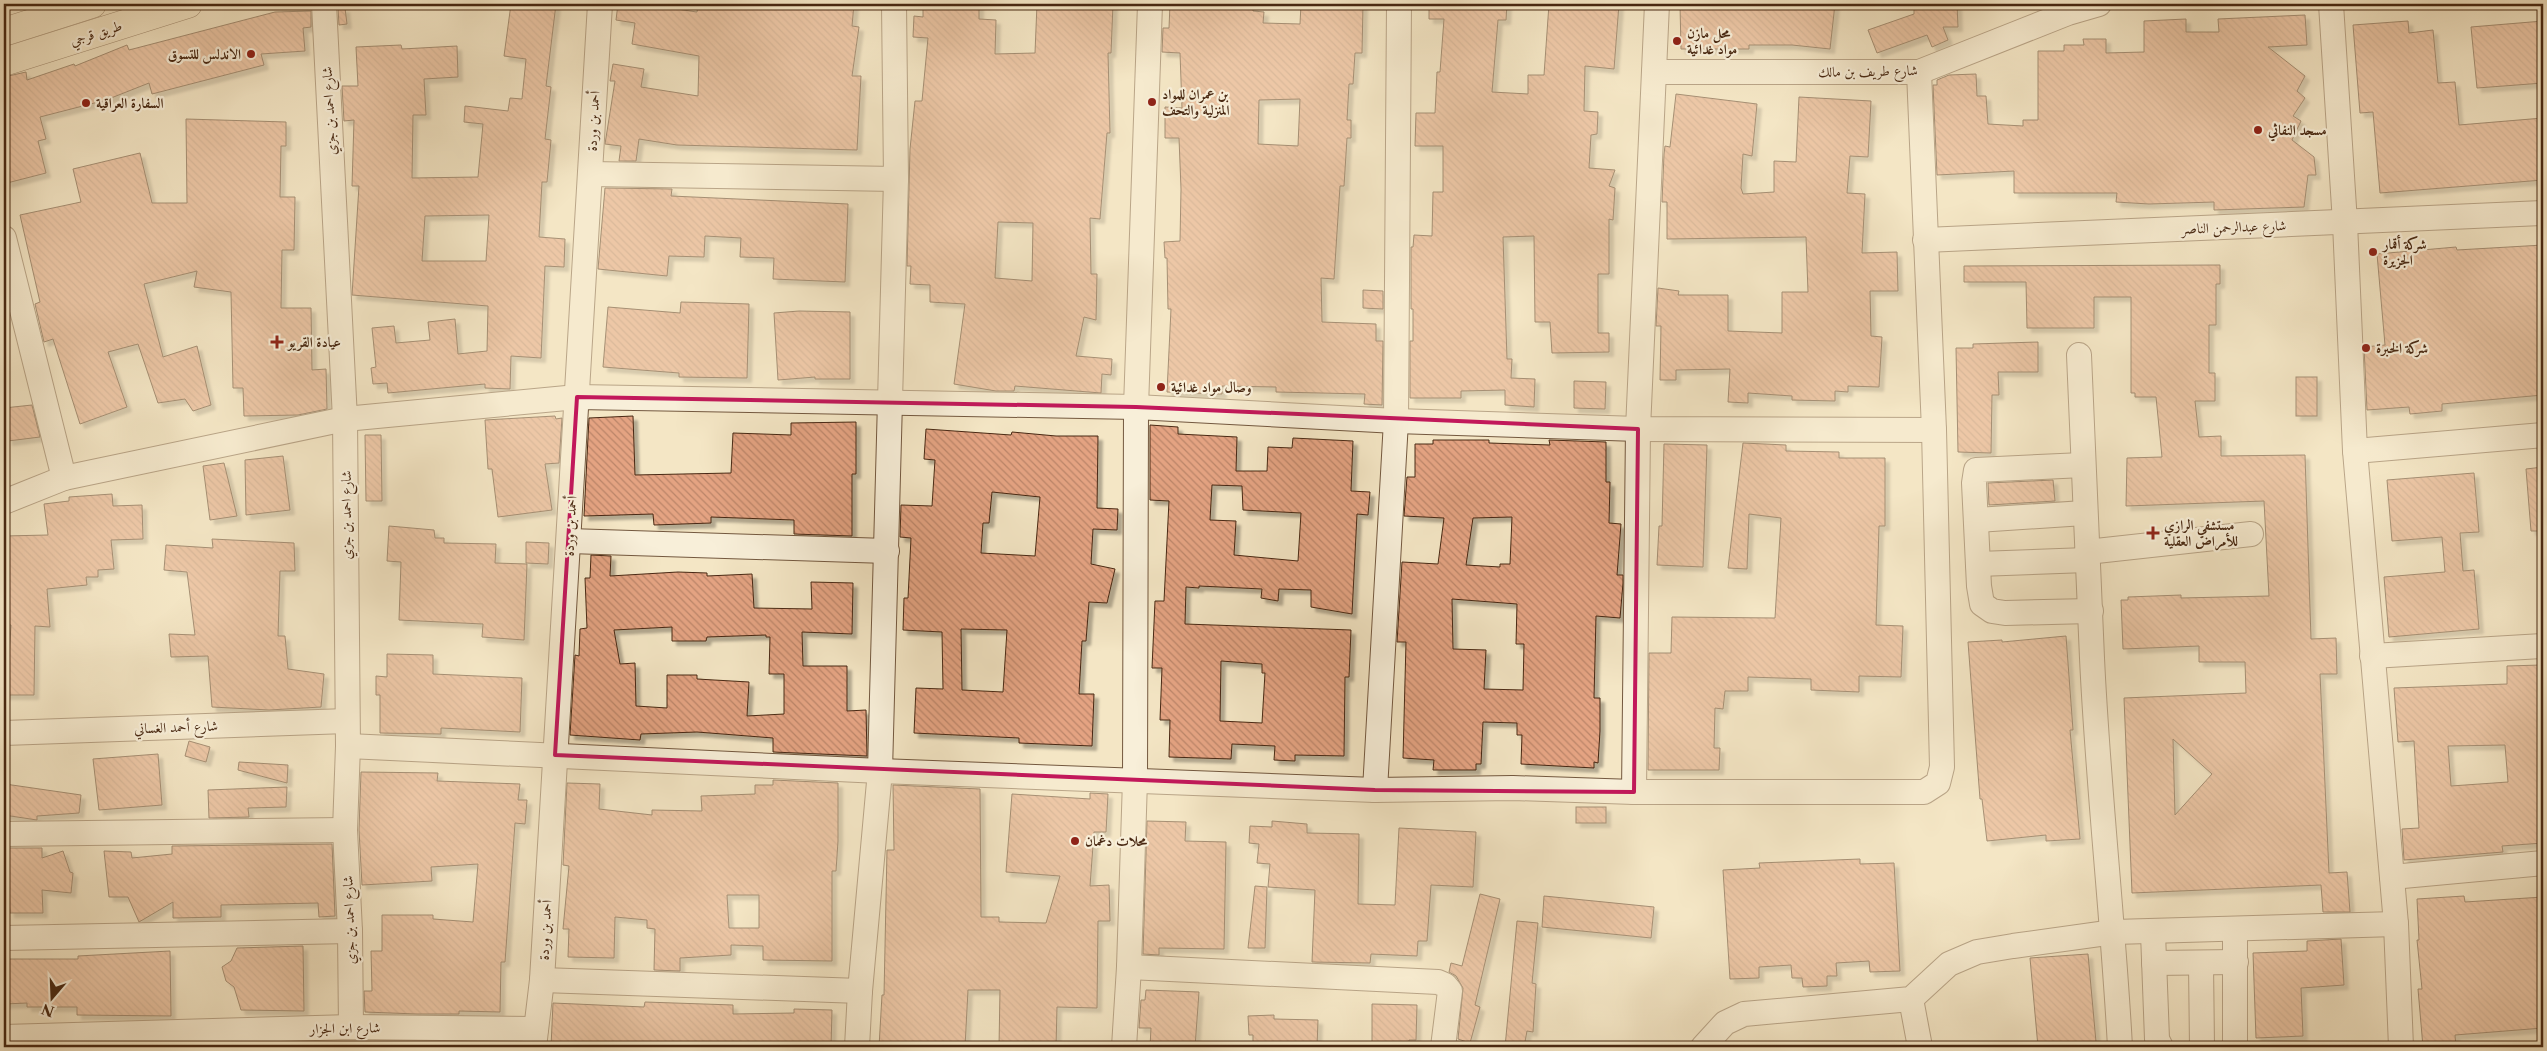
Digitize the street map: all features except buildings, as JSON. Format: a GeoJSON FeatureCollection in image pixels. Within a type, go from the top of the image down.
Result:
{"type":"FeatureCollection","features":[{"type":"Feature","properties":{"kind":"highway"},"geometry":{"type":"LineString","coordinates":[[4,32],[92,4]]}},
{"type":"Feature","properties":{"kind":"highway","name":"طريق قرجي"},"geometry":{"type":"LineString","coordinates":[[4,62],[188,4]]}},
{"type":"Feature","properties":{"kind":"street","name":"شارع احمد بن جزي"},"geometry":{"type":"LineString","coordinates":[[324,4],[345,419],[348,746],[345,830],[350,931],[351,1027]]}},
{"type":"Feature","properties":{"kind":"street","name":"أحمد بن وردة"},"geometry":{"type":"LineString","coordinates":[[535,1038],[542,980],[600,4]]}},
{"type":"Feature","properties":{"kind":"street"},"geometry":{"type":"LineString","coordinates":[[857,1047],[860,991],[880,771],[887,551],[888,402],[896,179],[894,4]]}},
{"type":"Feature","properties":{"kind":"street"},"geometry":{"type":"LineString","coordinates":[[1124,1047],[1129,966],[1135,780],[1136,407],[1150,4]]}},
{"type":"Feature","properties":{"kind":"street"},"geometry":{"type":"LineString","coordinates":[[1375,790],[1396,421],[1399,4]]}},
{"type":"Feature","properties":{"kind":"street"},"geometry":{"type":"LineString","coordinates":[[1634,792],[1638,429],[1657,4]]}},
{"type":"Feature","properties":{"kind":"street","name":"شارع طريف بن مالك"},"geometry":{"type":"LineString","coordinates":[[1654,72],[1919,72],[2068,13],[2099,4]]}},
{"type":"Feature","properties":{"kind":"street"},"geometry":{"type":"LineString","coordinates":[[2331,4],[2345,223],[2355,450],[2396,924],[2401,1047]]}},
{"type":"Feature","properties":{"kind":"street"},"geometry":{"type":"LineString","coordinates":[[348,746],[880,771],[1375,790],[1522,788],[1634,792],[1924,792],[1938,783],[1942,767],[1934,430],[1919,72]]}},
{"type":"Feature","properties":{"kind":"street"},"geometry":{"type":"LineString","coordinates":[[590,174],[896,179]]}},
{"type":"Feature","properties":{"kind":"street","name":"شارع عبدالرحمن الناصر"},"geometry":{"type":"LineString","coordinates":[[1925,240],[2543,213]]}},
{"type":"Feature","properties":{"kind":"street"},"geometry":{"type":"LineString","coordinates":[[4,238],[64,478]]}},
{"type":"Feature","properties":{"kind":"street"},"geometry":{"type":"LineString","coordinates":[[2079,355],[2084,513],[2091,611],[2092,657],[2101,800],[2114,932],[2120,1047]]}},
{"type":"Feature","properties":{"kind":"street"},"geometry":{"type":"LineString","coordinates":[[4,502],[64,478],[345,419],[578,397],[1136,407],[1396,421],[1638,429],[1934,430]]}},
{"type":"Feature","properties":{"kind":"street"},"geometry":{"type":"LineString","coordinates":[[2355,450],[2543,435]]}},
{"type":"Feature","properties":{"kind":"street"},"geometry":{"type":"LineString","coordinates":[[2083,464],[1976,470],[1974,483],[1979,586],[1982,604],[1992,611],[2005,613],[2091,611]]}},
{"type":"Feature","properties":{"kind":"street"},"geometry":{"type":"LineString","coordinates":[[1977,520],[2084,513]]}},
{"type":"Feature","properties":{"kind":"street"},"geometry":{"type":"LineString","coordinates":[[1978,564],[2087,556],[2251,534]]}},
{"type":"Feature","properties":{"kind":"street"},"geometry":{"type":"LineString","coordinates":[[569,541],[887,551]]}},
{"type":"Feature","properties":{"kind":"street"},"geometry":{"type":"LineString","coordinates":[[2372,656],[2543,646]]}},
{"type":"Feature","properties":{"kind":"street","name":"شارع أحمد الغساني"},"geometry":{"type":"LineString","coordinates":[[4,733],[347,721]]}},
{"type":"Feature","properties":{"kind":"street"},"geometry":{"type":"LineString","coordinates":[[4,834],[345,830]]}},
{"type":"Feature","properties":{"kind":"street"},"geometry":{"type":"LineString","coordinates":[[2392,877],[2543,863]]}},
{"type":"Feature","properties":{"kind":"street"},"geometry":{"type":"LineString","coordinates":[[1704,1047],[1725,1023],[1744,1014],[1911,999],[1949,964],[1977,952],[2114,932],[2153,933],[2396,924]]}},
{"type":"Feature","properties":{"kind":"street"},"geometry":{"type":"LineString","coordinates":[[2234,1047],[2235,930]]}},
{"type":"Feature","properties":{"kind":"street"},"geometry":{"type":"LineString","coordinates":[[4,938],[350,931]]}},
{"type":"Feature","properties":{"kind":"street"},"geometry":{"type":"LineString","coordinates":[[2153,933],[2157,1039],[2161,1047]]}},
{"type":"Feature","properties":{"kind":"street"},"geometry":{"type":"LineString","coordinates":[[2154,963],[2236,962]]}},
{"type":"Feature","properties":{"kind":"street"},"geometry":{"type":"LineString","coordinates":[[2201,963],[2202,1047]]}},
{"type":"Feature","properties":{"kind":"street"},"geometry":{"type":"LineString","coordinates":[[1129,966],[1438,982],[1450,990],[1443,1047]]}},
{"type":"Feature","properties":{"kind":"street"},"geometry":{"type":"LineString","coordinates":[[542,980],[860,991]]}},
{"type":"Feature","properties":{"kind":"street"},"geometry":{"type":"LineString","coordinates":[[1911,999],[1920,1047]]}},
{"type":"Feature","properties":{"kind":"street","name":"شارع ابن الجزار"},"geometry":{"type":"LineString","coordinates":[[4,1037],[351,1027],[535,1038]]}},
{"type":"Feature","properties":{"kind":"highlighted area"},"geometry":{"type":"Polygon","coordinates":[[[577,397],[1136,407],[1638,429],[1634,792],[1375,790],[555,755],[577,397]]]}},
{"type":"Feature","properties":{"kind":"place","name":"محل مازن مواد غدائية"},"geometry":{"type":"Point","coordinates":[1677,41]}},
{"type":"Feature","properties":{"kind":"place","name":"الاندلس للتسوق"},"geometry":{"type":"Point","coordinates":[251,54]}},
{"type":"Feature","properties":{"kind":"place","name":"بن عمران للمواد المنزلية والتحف"},"geometry":{"type":"Point","coordinates":[1152,102]}},
{"type":"Feature","properties":{"kind":"place","name":"السفارة العراقية"},"geometry":{"type":"Point","coordinates":[86,103]}},
{"type":"Feature","properties":{"kind":"place","name":"مسجد النفاثي"},"geometry":{"type":"Point","coordinates":[2258,130]}},
{"type":"Feature","properties":{"kind":"place","name":"شركة أقمار الجزيرة"},"geometry":{"type":"Point","coordinates":[2373,252]}},
{"type":"Feature","properties":{"kind":"place","name":"عيادة القريو"},"geometry":{"type":"Point","coordinates":[277,342]}},
{"type":"Feature","properties":{"kind":"place","name":"شركة الخبرة"},"geometry":{"type":"Point","coordinates":[2366,348]}},
{"type":"Feature","properties":{"kind":"place","name":"وصال مواد غدائية"},"geometry":{"type":"Point","coordinates":[1161,387]}},
{"type":"Feature","properties":{"kind":"place","name":"مستشفي الرازي للأمراض العقلية"},"geometry":{"type":"Point","coordinates":[2153,533]}},
{"type":"Feature","properties":{"kind":"place","name":"محلات دغمان"},"geometry":{"type":"Point","coordinates":[1075,841]}}]}
